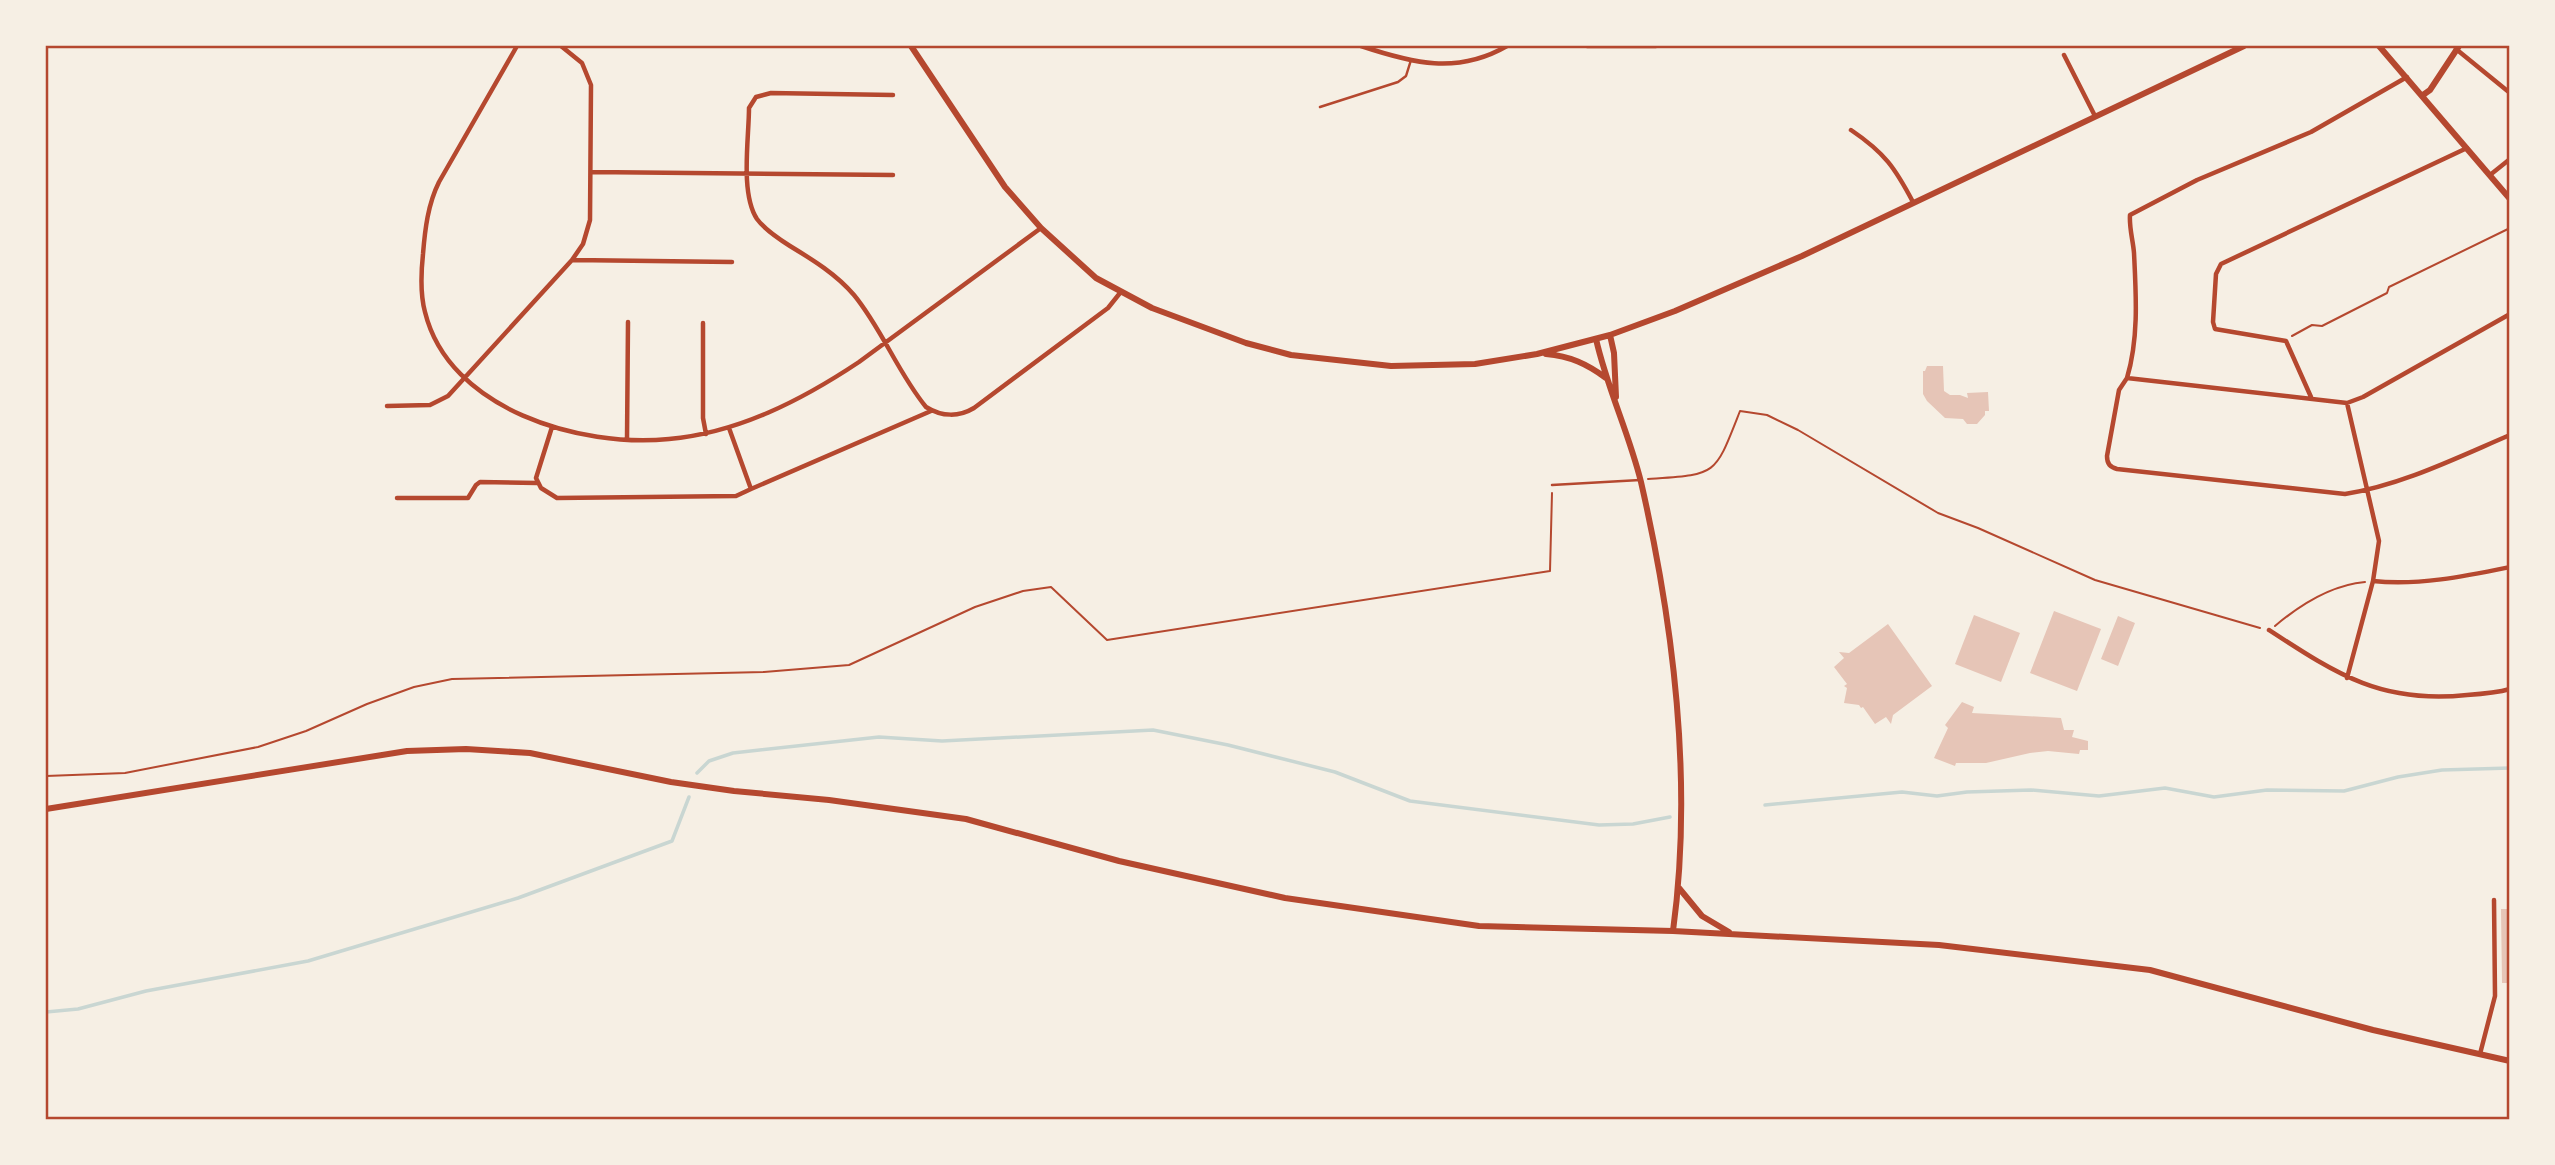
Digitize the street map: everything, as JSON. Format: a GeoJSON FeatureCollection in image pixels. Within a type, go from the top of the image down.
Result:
{"type":"FeatureCollection","features":[{"type":"Feature","properties":{"kind":"street"},"geometry":{"type":"LineString","coordinates":[[517,46],[439,182],[428,215],[422,272],[424,310],[437,342],[465,378],[494,400],[523,416],[552,427],[588,436],[667,440],[729,428],[781,407],[828,383],[1041,228]]}},
{"type":"Feature","properties":{"kind":"street"},"geometry":{"type":"LineString","coordinates":[[387,406],[430,405],[447,396],[572,260],[583,244],[590,220],[591,85],[582,63],[561,46]]}},
{"type":"Feature","properties":{"kind":"street"},"geometry":{"type":"LineString","coordinates":[[911,46],[1005,187],[1041,228],[1086,270],[1121,293],[1183,321],[1246,343],[1291,355],[1391,366],[1475,364],[1537,354],[1610,335],[1675,311],[1802,256],[2244,46]]}},
{"type":"Feature","properties":{"kind":"street"},"geometry":{"type":"LineString","coordinates":[[1361,46],[1432,64],[1472,60],[1507,46]]}},
{"type":"Feature","properties":{"kind":"street"},"geometry":{"type":"LineString","coordinates":[[1587,46],[1656,46]]}},
{"type":"Feature","properties":{"kind":"street"},"geometry":{"type":"LineString","coordinates":[[2379,46],[2510,199]]}},
{"type":"Feature","properties":{"kind":"street"},"geometry":{"type":"LineString","coordinates":[[2423,95],[2430,90],[2457,47],[2510,93]]}},
{"type":"Feature","properties":{"kind":"street"},"geometry":{"type":"LineString","coordinates":[[2064,55],[2095,116]]}},
{"type":"Feature","properties":{"kind":"street"},"geometry":{"type":"LineString","coordinates":[[2407,77],[2311,132],[2197,180],[2130,215],[2134,250],[2132,361],[2127,378],[2119,390],[2107,462],[2111,467],[2345,495],[2369,491],[2413,476],[2510,435]]}},
{"type":"Feature","properties":{"kind":"street"},"geometry":{"type":"LineString","coordinates":[[894,95],[771,93],[756,97],[750,108],[748,173],[751,204],[757,218],[782,242],[843,282],[856,297],[922,402],[932,411]]}},
{"type":"Feature","properties":{"kind":"street"},"geometry":{"type":"LineString","coordinates":[[1852,130],[1870,143],[1895,169],[1913,202]]}},
{"type":"Feature","properties":{"kind":"street"},"geometry":{"type":"LineString","coordinates":[[2311,397],[2286,341],[2215,329],[2213,322],[2216,274],[2221,264],[2468,148]]}},
{"type":"Feature","properties":{"kind":"street"},"geometry":{"type":"LineString","coordinates":[[2490,175],[2510,159]]}},
{"type":"Feature","properties":{"kind":"street"},"geometry":{"type":"LineString","coordinates":[[591,172],[893,175]]}},
{"type":"Feature","properties":{"kind":"street"},"geometry":{"type":"LineString","coordinates":[[572,260],[732,262]]}},
{"type":"Feature","properties":{"kind":"street"},"geometry":{"type":"LineString","coordinates":[[397,498],[468,498],[480,482],[537,483],[557,498],[736,496],[932,411],[959,415],[974,408],[1108,308],[1121,293]]}},
{"type":"Feature","properties":{"kind":"street"},"geometry":{"type":"LineString","coordinates":[[2127,378],[2347,403],[2363,397],[2510,314]]}},
{"type":"Feature","properties":{"kind":"street"},"geometry":{"type":"LineString","coordinates":[[627,439],[628,323]]}},
{"type":"Feature","properties":{"kind":"street"},"geometry":{"type":"LineString","coordinates":[[703,323],[703,418],[706,434]]}},
{"type":"Feature","properties":{"kind":"street"},"geometry":{"type":"LineString","coordinates":[[1610,335],[1614,353],[1616,406]]}},
{"type":"Feature","properties":{"kind":"street"},"geometry":{"type":"LineString","coordinates":[[1596,339],[1640,480],[1663,598],[1681,783],[1679,888],[1672,932]]}},
{"type":"Feature","properties":{"kind":"street"},"geometry":{"type":"LineString","coordinates":[[1537,354],[1574,359],[1608,379]]}},
{"type":"Feature","properties":{"kind":"street"},"geometry":{"type":"LineString","coordinates":[[2347,403],[2379,541],[2374,581],[2347,678]]}},
{"type":"Feature","properties":{"kind":"street"},"geometry":{"type":"LineString","coordinates":[[537,483],[537,473],[552,427]]}},
{"type":"Feature","properties":{"kind":"street"},"geometry":{"type":"LineString","coordinates":[[729,428],[751,489]]}},
{"type":"Feature","properties":{"kind":"street"},"geometry":{"type":"LineString","coordinates":[[2374,581],[2450,578],[2510,567]]}},
{"type":"Feature","properties":{"kind":"street"},"geometry":{"type":"LineString","coordinates":[[2269,630],[2347,678],[2389,693],[2438,698],[2510,689]]}},
{"type":"Feature","properties":{"kind":"street"},"geometry":{"type":"LineString","coordinates":[[46,809],[407,751],[466,749],[530,753],[671,782],[967,819],[1131,863],[1285,898],[1479,926],[1939,945],[2150,970],[2373,1030],[2510,1061]]}},
{"type":"Feature","properties":{"kind":"street"},"geometry":{"type":"LineString","coordinates":[[1679,888],[1702,916],[1722,929],[1738,935]]}},
{"type":"Feature","properties":{"kind":"street"},"geometry":{"type":"LineString","coordinates":[[2480,1055],[2496,996],[2494,900]]}},
{"type":"Feature","properties":{"kind":"lane"},"geometry":{"type":"LineString","coordinates":[[1320,107],[1398,82],[1406,76],[1411,60]]}},
{"type":"Feature","properties":{"kind":"lane"},"geometry":{"type":"LineString","coordinates":[[1552,485],[1640,480]]}},
{"type":"Feature","properties":{"kind":"path"},"geometry":{"type":"LineString","coordinates":[[2286,341],[2312,325],[2322,326],[2388,293],[2389,287],[2510,228]]}},
{"type":"Feature","properties":{"kind":"path"},"geometry":{"type":"LineString","coordinates":[[1640,480],[1698,475],[1712,469],[1723,454],[1740,411],[1767,415],[1938,513],[2095,580],[2269,630],[2299,606],[2346,583],[2374,581]]}},
{"type":"Feature","properties":{"kind":"path"},"geometry":{"type":"LineString","coordinates":[[46,776],[125,773],[258,747],[306,731],[402,691],[452,679],[764,672],[849,665],[975,607],[1023,591],[1051,587],[1107,640],[1550,572],[1552,485]]}},
{"type":"Feature","properties":{"kind":"building"},"geometry":{"type":"Polygon","coordinates":[[[1927,366],[1943,366],[1944,391],[1950,395],[1968,398],[1967,393],[1988,392],[1989,411],[1985,411],[1977,424],[1967,424],[1963,419],[1945,418],[1923,394],[1923,371],[1927,366]]]}},
{"type":"Feature","properties":{"kind":"building"},"geometry":{"type":"Polygon","coordinates":[[[2054,611],[2101,629],[2077,691],[2030,673],[2054,611]]]}},
{"type":"Feature","properties":{"kind":"building"},"geometry":{"type":"Polygon","coordinates":[[[1974,615],[2020,633],[2001,682],[1955,664],[1974,615]]]}},
{"type":"Feature","properties":{"kind":"building"},"geometry":{"type":"Polygon","coordinates":[[[2118,616],[2135,623],[2118,666],[2101,659],[2118,616]]]}},
{"type":"Feature","properties":{"kind":"building"},"geometry":{"type":"Polygon","coordinates":[[[1888,624],[1932,686],[1893,715],[1891,724],[1886,717],[1875,724],[1863,707],[1844,703],[1847,688],[1844,686],[1847,684],[1834,667],[1844,658],[1839,652],[1849,653],[1888,624]]]}},
{"type":"Feature","properties":{"kind":"building"},"geometry":{"type":"Polygon","coordinates":[[[1962,702],[1974,707],[1972,713],[2061,718],[2064,730],[2074,730],[2072,737],[2088,741],[2088,750],[2080,750],[2079,754],[2048,751],[2030,753],[1986,763],[1956,763],[1955,766],[1934,758],[1948,728],[1945,725],[1962,702]]]}},
{"type":"Feature","properties":{"kind":"building"},"geometry":{"type":"Polygon","coordinates":[[[2501,909],[2510,909],[2510,983],[2502,983],[2501,909]]]}},
{"type":"Feature","properties":{"kind":"waterway"},"geometry":{"type":"LineString","coordinates":[[697,773],[709,761],[733,753],[879,737],[942,741],[1153,730],[1228,745],[1335,772],[1410,801],[1599,825],[1633,824],[1670,817]]}},
{"type":"Feature","properties":{"kind":"waterway"},"geometry":{"type":"LineString","coordinates":[[1765,805],[1902,792],[1937,796],[2031,790],[2099,796],[2165,788],[2214,797],[2267,790],[2344,791],[2398,777],[2442,770],[2510,768]]}},
{"type":"Feature","properties":{"kind":"waterway"},"geometry":{"type":"LineString","coordinates":[[46,1012],[78,1009],[146,991],[308,961],[518,898],[672,841],[689,797]]}}]}
